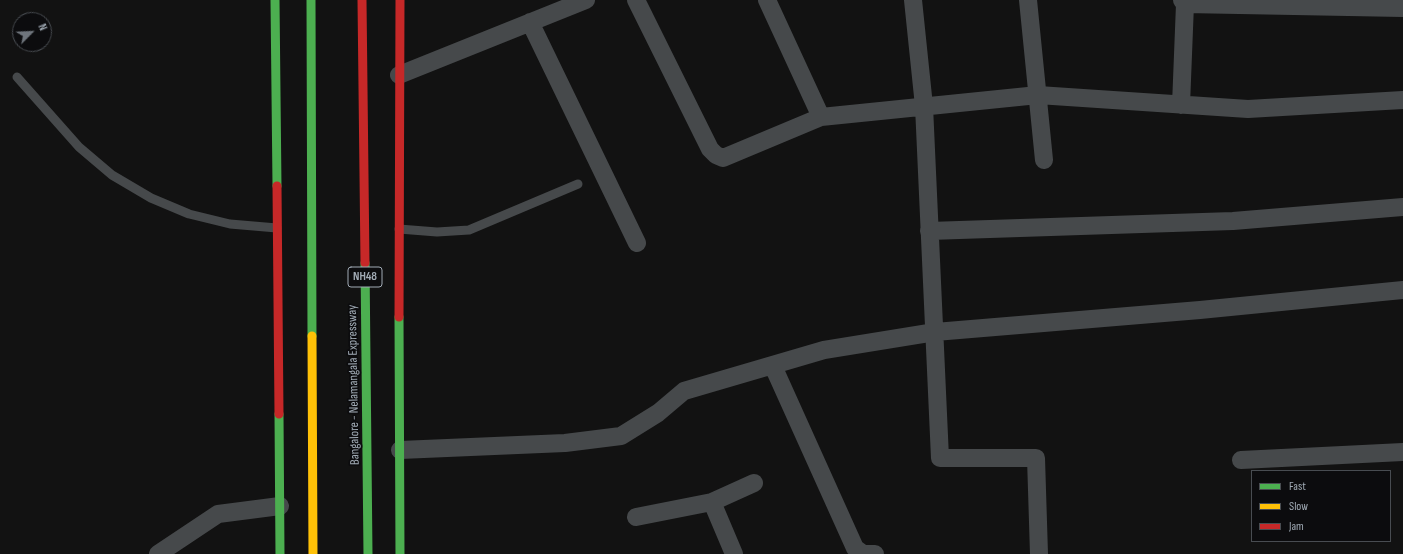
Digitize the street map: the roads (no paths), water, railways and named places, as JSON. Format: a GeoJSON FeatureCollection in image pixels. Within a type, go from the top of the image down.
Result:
{"type":"FeatureCollection","features":[{"type":"Feature","properties":{"kind":"main road"},"geometry":{"type":"LineString","coordinates":[[275,0],[280,554]]}},
{"type":"Feature","properties":{"kind":"main road"},"geometry":{"type":"LineString","coordinates":[[311,0],[313,554]]}},
{"type":"Feature","properties":{"kind":"main road","name":"Bangalore - Nelamangala Expressway"},"geometry":{"type":"LineString","coordinates":[[362,0],[368,554]]}},
{"type":"Feature","properties":{"kind":"main road"},"geometry":{"type":"LineString","coordinates":[[400,0],[400,554]]}},
{"type":"Feature","properties":{"kind":"street"},"geometry":{"type":"LineString","coordinates":[[399,75],[586,0]]}},
{"type":"Feature","properties":{"kind":"street"},"geometry":{"type":"LineString","coordinates":[[636,0],[710,149],[716,155],[723,158],[821,117],[1038,95],[1248,109],[1403,100]]}},
{"type":"Feature","properties":{"kind":"street"},"geometry":{"type":"LineString","coordinates":[[767,0],[821,117]]}},
{"type":"Feature","properties":{"kind":"street"},"geometry":{"type":"LineString","coordinates":[[913,0],[924,106],[940,458],[1036,458],[1039,554]]}},
{"type":"Feature","properties":{"kind":"street"},"geometry":{"type":"LineString","coordinates":[[1028,0],[1044,160]]}},
{"type":"Feature","properties":{"kind":"street"},"geometry":{"type":"LineString","coordinates":[[1181,105],[1184,2],[1403,8]]}},
{"type":"Feature","properties":{"kind":"street"},"geometry":{"type":"LineString","coordinates":[[530,22],[637,243]]}},
{"type":"Feature","properties":{"kind":"street"},"geometry":{"type":"LineString","coordinates":[[929,231],[1233,221],[1403,207]]}},
{"type":"Feature","properties":{"kind":"street"},"geometry":{"type":"LineString","coordinates":[[400,450],[565,443],[621,436],[658,413],[684,391],[824,350],[935,332],[1200,310],[1403,290]]}},
{"type":"Feature","properties":{"kind":"street"},"geometry":{"type":"LineString","coordinates":[[773,366],[855,548],[863,554],[875,554]]}},
{"type":"Feature","properties":{"kind":"street"},"geometry":{"type":"LineString","coordinates":[[1241,460],[1403,452]]}},
{"type":"Feature","properties":{"kind":"street"},"geometry":{"type":"LineString","coordinates":[[636,517],[712,502],[754,483]]}},
{"type":"Feature","properties":{"kind":"street"},"geometry":{"type":"LineString","coordinates":[[712,502],[734,554]]}},
{"type":"Feature","properties":{"kind":"street"},"geometry":{"type":"LineString","coordinates":[[158,554],[218,514],[280,506]]}},
{"type":"Feature","properties":{"kind":"lane"},"geometry":{"type":"LineString","coordinates":[[17,77],[79,147],[112,175],[151,198],[189,214],[230,224],[277,228]]}},
{"type":"Feature","properties":{"kind":"lane"},"geometry":{"type":"LineString","coordinates":[[399,229],[438,232],[469,230],[578,184]]}}]}
